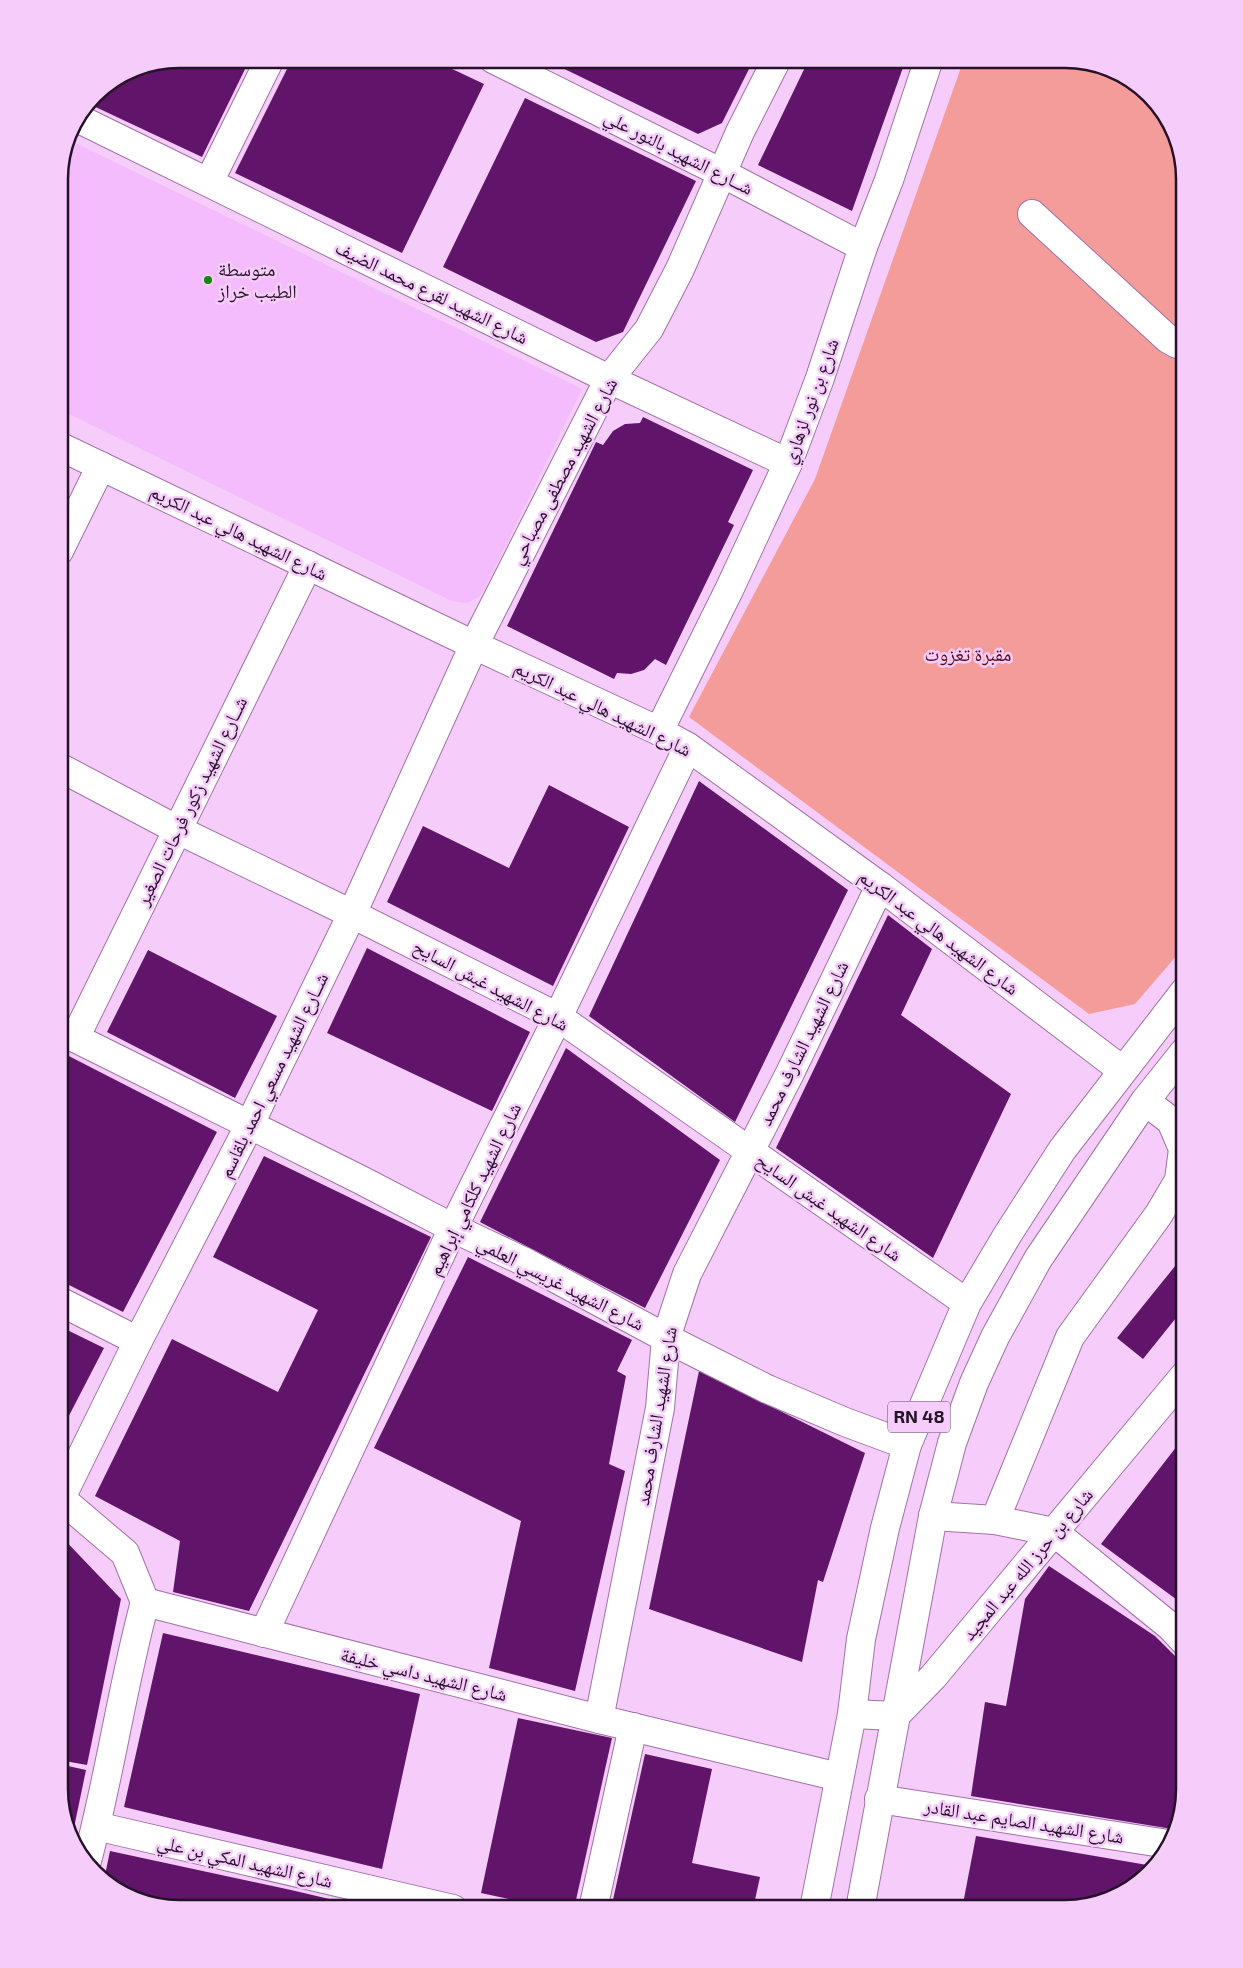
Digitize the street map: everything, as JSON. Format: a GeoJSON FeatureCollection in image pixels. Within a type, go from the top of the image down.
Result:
{"type":"FeatureCollection","features":[{"type":"Feature","properties":{"kind":"main road"},"geometry":{"type":"LineString","coordinates":[[209,182],[266,68]]}},
{"type":"Feature","properties":{"kind":"main road","name":"شــارع الشهيد بالنور علي"},"geometry":{"type":"LineString","coordinates":[[511,68],[722,173],[863,247]]}},
{"type":"Feature","properties":{"kind":"main road","name":"شارع الشهيد مصطفى مصباحي"},"geometry":{"type":"LineString","coordinates":[[474,645],[609,379],[649,329],[680,269],[740,132],[772,68]]}},
{"type":"Feature","properties":{"kind":"main road","name":"شارع بن نور لزهاري"},"geometry":{"type":"LineString","coordinates":[[659,731],[729,590],[788,463],[820,378],[863,247],[889,180],[926,68]]}},
{"type":"Feature","properties":{"kind":"main road","name":"شارع الشهيد لقرع محمد الضيف"},"geometry":{"type":"LineString","coordinates":[[83,121],[609,379],[788,463]]}},
{"type":"Feature","properties":{"kind":"main road"},"geometry":{"type":"LineString","coordinates":[[1032,214],[1168,339],[1176,343]]}},
{"type":"Feature","properties":{"kind":"main road","name":"شارع الشهيد هالي عبد الكريم"},"geometry":{"type":"LineString","coordinates":[[68,450],[474,645],[659,731],[688,747],[880,886],[1122,1070]]}},
{"type":"Feature","properties":{"kind":"main road"},"geometry":{"type":"LineString","coordinates":[[68,534],[102,466]]}},
{"type":"Feature","properties":{"kind":"main road","name":"شــارع الشهيد زكور فرحات الصغير"},"geometry":{"type":"LineString","coordinates":[[67,1033],[176,829],[308,565]]}},
{"type":"Feature","properties":{"kind":"main road","name":"شــارع الشهيد مسعي احمد بلقاسم"},"geometry":{"type":"LineString","coordinates":[[67,1484],[249,1126],[352,914],[474,645]]}},
{"type":"Feature","properties":{"kind":"main road","name":"شارع الشهيد كلكامي إبراهيم"},"geometry":{"type":"LineString","coordinates":[[264,1633],[453,1228],[558,1018],[688,747]]}},
{"type":"Feature","properties":{"kind":"main road","name":"شارع الشهيد غبش السايح"},"geometry":{"type":"LineString","coordinates":[[68,772],[176,829],[352,914],[558,1018],[967,1303]]}},
{"type":"Feature","properties":{"kind":"main road","name":"شارع الشهيد الشارف محمد"},"geometry":{"type":"LineString","coordinates":[[599,1719],[660,1408],[666,1338],[687,1274],[790,1073],[880,886]]}},
{"type":"Feature","properties":{"kind":"main road","name":"RN 48"},"geometry":{"type":"LineString","coordinates":[[816,1900],[852,1714],[861,1638],[885,1528],[907,1445],[967,1303],[1008,1234],[1062,1150],[1176,1002]]}},
{"type":"Feature","properties":{"kind":"main road","name":"شارع الشهيد غريسي العلمي"},"geometry":{"type":"LineString","coordinates":[[67,1034],[361,1180],[453,1228],[527,1263],[666,1338],[767,1389],[845,1422],[907,1445]]}},
{"type":"Feature","properties":{"kind":"main road","name":"RN 48"},"geometry":{"type":"LineString","coordinates":[[862,1900],[933,1516],[952,1443],[974,1383],[995,1337],[1038,1259],[1146,1101],[1176,1062]]}},
{"type":"Feature","properties":{"kind":"main road"},"geometry":{"type":"LineString","coordinates":[[1146,1101],[1171,1121],[1176,1133]]}},
{"type":"Feature","properties":{"kind":"main road"},"geometry":{"type":"LineString","coordinates":[[995,1520],[1070,1337],[1159,1214],[1176,1185]]}},
{"type":"Feature","properties":{"kind":"main road"},"geometry":{"type":"LineString","coordinates":[[67,1305],[138,1341]]}},
{"type":"Feature","properties":{"kind":"main road","name":"شارع بن حرز الله عبد المجيد"},"geometry":{"type":"LineString","coordinates":[[895,1716],[933,1677],[1176,1386]]}},
{"type":"Feature","properties":{"kind":"main road"},"geometry":{"type":"LineString","coordinates":[[67,1504],[124,1553],[145,1602],[136,1634],[89,1855]]}},
{"type":"Feature","properties":{"kind":"main road"},"geometry":{"type":"LineString","coordinates":[[933,1516],[995,1520],[1054,1532],[1171,1626],[1176,1632]]}},
{"type":"Feature","properties":{"kind":"main road","name":"شارع الشهيد داسي خليفة"},"geometry":{"type":"LineString","coordinates":[[145,1602],[599,1719],[839,1777]]}},
{"type":"Feature","properties":{"kind":"main road"},"geometry":{"type":"LineString","coordinates":[[852,1714],[895,1716]]}},
{"type":"Feature","properties":{"kind":"main road"},"geometry":{"type":"LineString","coordinates":[[595,1900],[633,1727]]}},
{"type":"Feature","properties":{"kind":"main road","name":"شارع الشهيد الصايم عبد القادر"},"geometry":{"type":"LineString","coordinates":[[879,1799],[1162,1843]]}},
{"type":"Feature","properties":{"kind":"main road","name":"شارع الشهيد المكي بن علي"},"geometry":{"type":"LineString","coordinates":[[96,1826],[414,1900]]}},
{"type":"Feature","properties":{"kind":"shaded area","name":"متوسطة الطيب خراز"},"geometry":{"type":"Polygon","coordinates":[[[74,142],[582,389],[484,590],[479,597],[467,603],[452,601],[68,413],[68,171],[74,142]]]}},
{"type":"Feature","properties":{"kind":"green space","name":"مقبرة تغزوت"},"geometry":{"type":"Polygon","coordinates":[[[961,68],[1072,68],[1086,70],[1114,79],[1138,95],[1148,105],[1164,129],[1170,143],[1176,178],[1176,956],[1135,1004],[1089,1014],[689,717],[815,479],[961,68]]]}},
{"type":"Feature","properties":{"kind":"building"},"geometry":{"type":"Polygon","coordinates":[[[171,68],[246,68],[202,157],[94,106],[117,86],[143,73],[171,68]]]}},
{"type":"Feature","properties":{"kind":"building"},"geometry":{"type":"Polygon","coordinates":[[[288,68],[450,68],[484,84],[402,253],[235,173],[288,68]]]}},
{"type":"Feature","properties":{"kind":"building"},"geometry":{"type":"Polygon","coordinates":[[[562,68],[750,68],[722,123],[698,134],[562,68]]]}},
{"type":"Feature","properties":{"kind":"building"},"geometry":{"type":"Polygon","coordinates":[[[805,68],[903,68],[852,211],[758,165],[805,68]]]}},
{"type":"Feature","properties":{"kind":"building"},"geometry":{"type":"Polygon","coordinates":[[[525,98],[696,181],[623,332],[596,342],[443,267],[525,98]]]}},
{"type":"Feature","properties":{"kind":"building"},"geometry":{"type":"Polygon","coordinates":[[[643,417],[753,470],[728,522],[734,525],[666,665],[655,659],[644,670],[631,674],[617,673],[614,679],[507,626],[596,442],[603,445],[613,431],[625,424],[640,423],[643,417]]]}},
{"type":"Feature","properties":{"kind":"building"},"geometry":{"type":"Polygon","coordinates":[[[699,781],[848,890],[735,1122],[589,1016],[699,781]]]}},
{"type":"Feature","properties":{"kind":"building"},"geometry":{"type":"Polygon","coordinates":[[[549,785],[629,827],[553,986],[387,902],[423,826],[509,868],[549,785]]]}},
{"type":"Feature","properties":{"kind":"building"},"geometry":{"type":"Polygon","coordinates":[[[888,915],[932,949],[901,1015],[1011,1094],[933,1258],[776,1148],[888,915]]]}},
{"type":"Feature","properties":{"kind":"building"},"geometry":{"type":"Polygon","coordinates":[[[367,948],[530,1032],[492,1111],[327,1033],[367,948]]]}},
{"type":"Feature","properties":{"kind":"building"},"geometry":{"type":"Polygon","coordinates":[[[148,950],[277,1016],[235,1098],[107,1032],[148,950]]]}},
{"type":"Feature","properties":{"kind":"building"},"geometry":{"type":"Polygon","coordinates":[[[566,1048],[720,1160],[645,1308],[480,1222],[566,1048]]]}},
{"type":"Feature","properties":{"kind":"building"},"geometry":{"type":"Polygon","coordinates":[[[67,1055],[217,1132],[123,1312],[67,1284],[67,1055]]]}},
{"type":"Feature","properties":{"kind":"building"},"geometry":{"type":"Polygon","coordinates":[[[264,1156],[431,1237],[249,1611],[173,1592],[180,1541],[95,1496],[172,1339],[278,1392],[318,1310],[213,1257],[264,1156]]]}},
{"type":"Feature","properties":{"kind":"building"},"geometry":{"type":"Polygon","coordinates":[[[468,1257],[632,1340],[617,1371],[626,1376],[609,1464],[625,1471],[575,1691],[489,1668],[521,1521],[374,1448],[468,1257]]]}},
{"type":"Feature","properties":{"kind":"building"},"geometry":{"type":"Polygon","coordinates":[[[1176,1265],[1176,1318],[1143,1359],[1117,1338],[1176,1265]]]}},
{"type":"Feature","properties":{"kind":"building"},"geometry":{"type":"Polygon","coordinates":[[[67,1330],[104,1348],[67,1419],[67,1330]]]}},
{"type":"Feature","properties":{"kind":"building"},"geometry":{"type":"Polygon","coordinates":[[[699,1371],[865,1453],[823,1582],[818,1580],[802,1662],[649,1609],[699,1371]]]}},
{"type":"Feature","properties":{"kind":"building"},"geometry":{"type":"Polygon","coordinates":[[[1176,1447],[1176,1599],[1101,1544],[1176,1447]]]}},
{"type":"Feature","properties":{"kind":"building"},"geometry":{"type":"Polygon","coordinates":[[[67,1543],[121,1599],[87,1765],[67,1761],[67,1543]]]}},
{"type":"Feature","properties":{"kind":"building"},"geometry":{"type":"Polygon","coordinates":[[[1049,1566],[1155,1636],[1176,1657],[1176,1790],[1175,1804],[1169,1828],[971,1796],[985,1702],[1006,1706],[1025,1599],[1049,1566]]]}},
{"type":"Feature","properties":{"kind":"building"},"geometry":{"type":"Polygon","coordinates":[[[163,1633],[420,1694],[382,1869],[124,1807],[163,1633]]]}},
{"type":"Feature","properties":{"kind":"building"},"geometry":{"type":"Polygon","coordinates":[[[518,1718],[612,1738],[576,1900],[513,1900],[481,1893],[518,1718]]]}},
{"type":"Feature","properties":{"kind":"building"},"geometry":{"type":"Polygon","coordinates":[[[645,1754],[712,1769],[692,1863],[760,1877],[755,1900],[613,1900],[645,1754]]]}},
{"type":"Feature","properties":{"kind":"building"},"geometry":{"type":"Polygon","coordinates":[[[67,1766],[86,1770],[74,1827],[68,1804],[67,1766]]]}},
{"type":"Feature","properties":{"kind":"building"},"geometry":{"type":"Polygon","coordinates":[[[976,1836],[1146,1865],[1138,1873],[1114,1889],[1100,1895],[1079,1900],[964,1900],[976,1836]]]}},
{"type":"Feature","properties":{"kind":"building"},"geometry":{"type":"Polygon","coordinates":[[[110,1851],[334,1900],[171,1900],[143,1895],[129,1889],[105,1873],[110,1851]]]}},
{"type":"Feature","properties":{"kind":"place","name":"متوسطة الطيب خراز"},"geometry":{"type":"Point","coordinates":[208,280]}}]}
